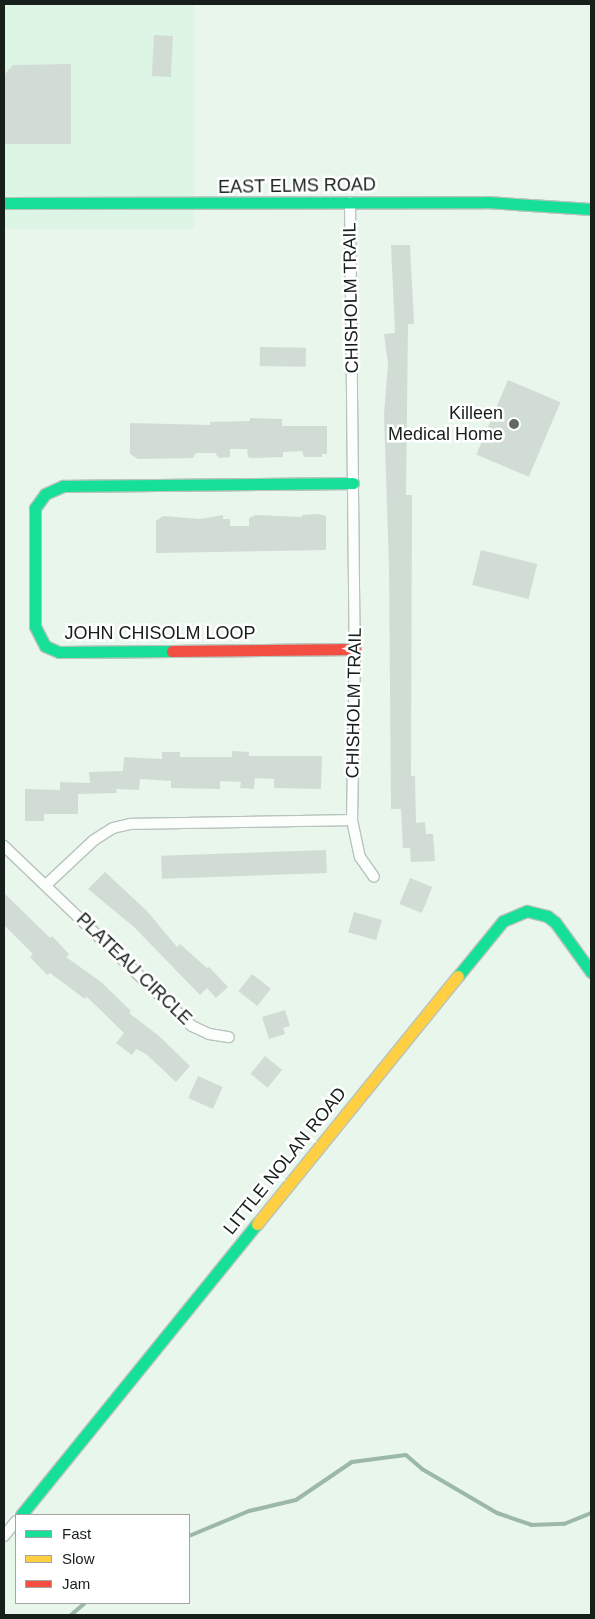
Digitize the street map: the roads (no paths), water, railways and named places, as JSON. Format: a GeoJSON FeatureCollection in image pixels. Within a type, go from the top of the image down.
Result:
{"type":"FeatureCollection","features":[{"type":"Feature","properties":{"kind":"street","name":"CHISHOLM TRAIL"},"geometry":{"type":"LineString","coordinates":[[350,202],[355,649],[352,820],[360,857],[374,877]]}},
{"type":"Feature","properties":{"kind":"street","name":"EAST ELMS ROAD"},"geometry":{"type":"LineString","coordinates":[[4,203],[486,202],[590,206]]}},
{"type":"Feature","properties":{"kind":"street","name":"JOHN CHISOLM LOOP"},"geometry":{"type":"LineString","coordinates":[[353,483],[63,486],[52,490],[35,508],[35,607],[37,635],[45,646],[59,652],[355,649]]}},
{"type":"Feature","properties":{"kind":"street"},"geometry":{"type":"LineString","coordinates":[[4,846],[47,884],[94,840],[113,828],[131,824],[352,820]]}},
{"type":"Feature","properties":{"kind":"street","name":"PLATEAU CIRCLE"},"geometry":{"type":"LineString","coordinates":[[47,884],[192,1026],[209,1034],[229,1036]]}},
{"type":"Feature","properties":{"kind":"street","name":"LITTLE NOLAN ROAD"},"geometry":{"type":"LineString","coordinates":[[22,1514],[504,921],[527,911],[547,916],[555,922],[591,972]]}},
{"type":"Feature","properties":{"kind":"street"},"geometry":{"type":"LineString","coordinates":[[4,1536],[15,1522]]}},
{"type":"Feature","properties":{"kind":"waterway"},"geometry":{"type":"LineString","coordinates":[[190,1536],[249,1511],[296,1500],[352,1462],[406,1455],[422,1469],[497,1513],[531,1525],[564,1524],[591,1513]]}},
{"type":"Feature","properties":{"kind":"waterway"},"geometry":{"type":"LineString","coordinates":[[71,1615],[84,1604]]}},
{"type":"Feature","properties":{"kind":"place","name":"Killeen Medical Home"},"geometry":{"type":"Point","coordinates":[514,424]}}]}
